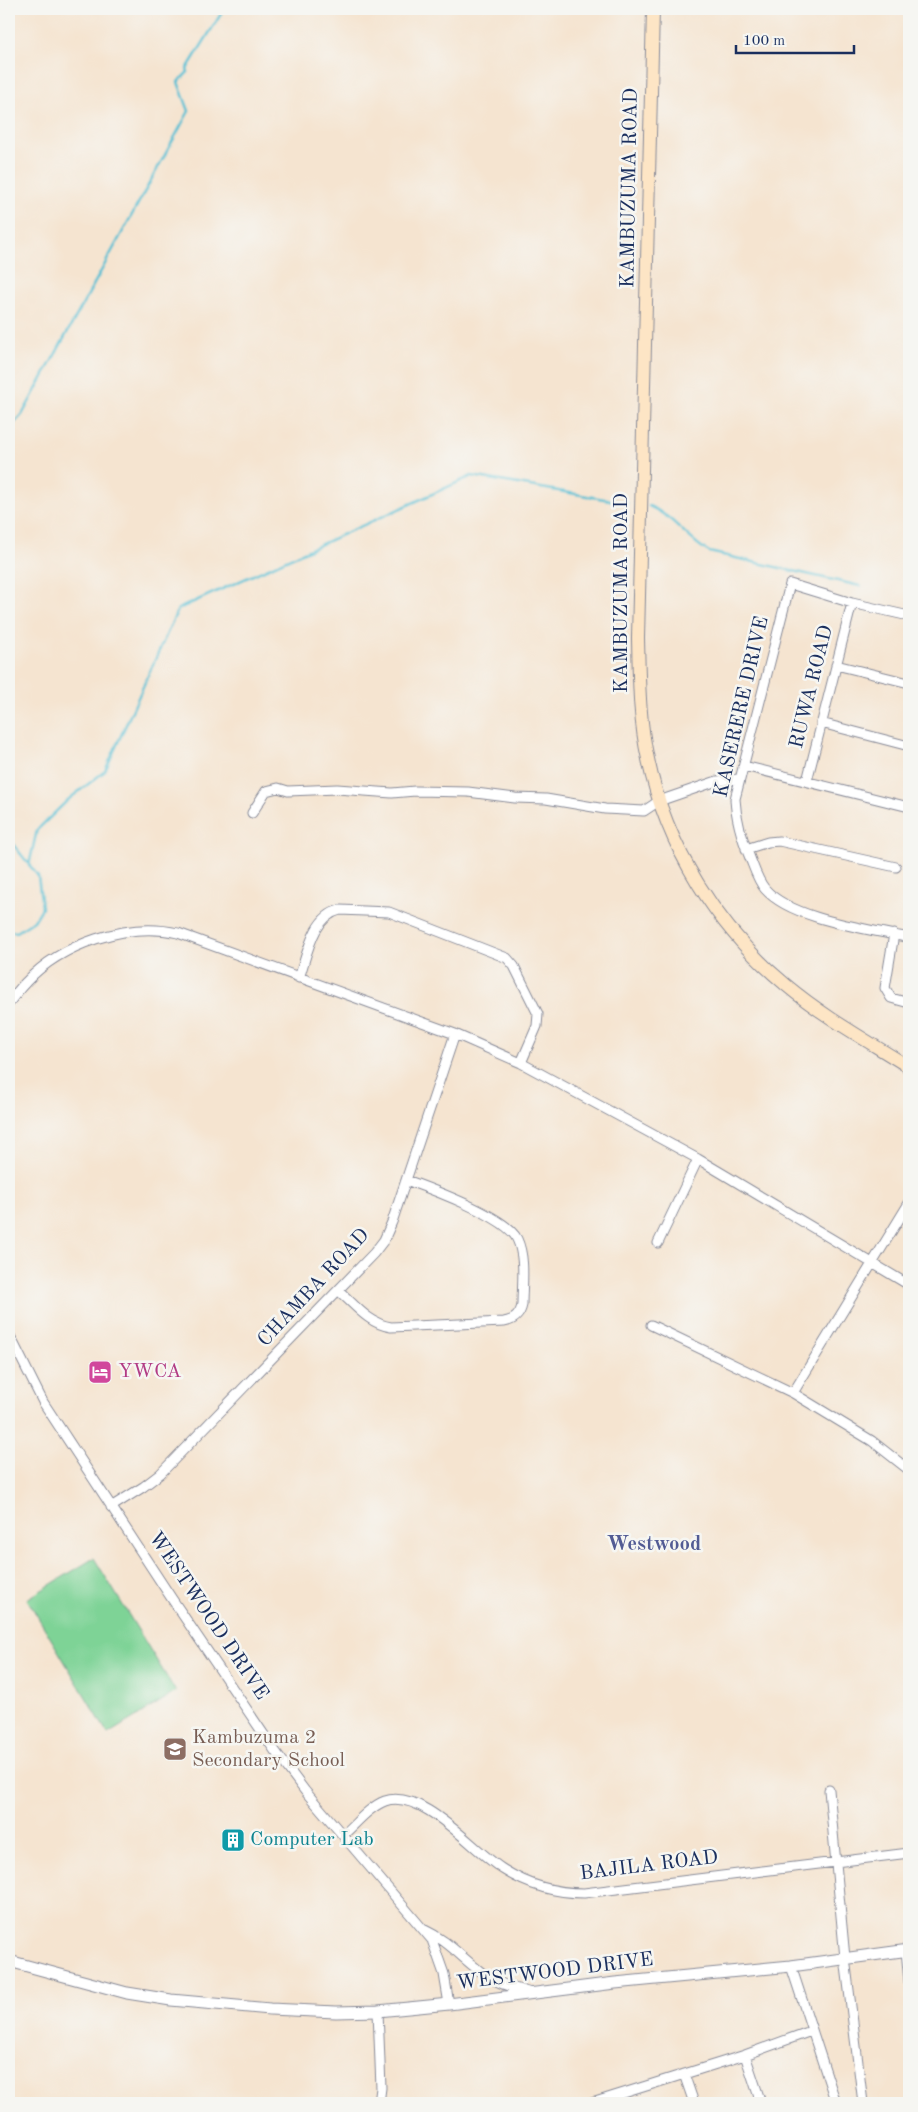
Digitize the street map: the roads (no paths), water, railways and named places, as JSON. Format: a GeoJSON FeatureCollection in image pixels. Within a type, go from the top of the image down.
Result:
{"type":"FeatureCollection","features":[{"type":"Feature","properties":{"kind":"main road","name":"KAMBUZUMA ROAD"},"geometry":{"type":"LineString","coordinates":[[653,9],[638,638],[640,708],[648,760],[659,802],[690,868],[719,916],[750,953],[786,986],[821,1012],[909,1068]]}},
{"type":"Feature","properties":{"kind":"street","name":"KASERERE DRIVE"},"geometry":{"type":"LineString","coordinates":[[852,603],[790,584],[744,766],[739,778],[736,810],[746,848],[765,889],[784,904],[810,916],[909,938]]}},
{"type":"Feature","properties":{"kind":"street"},"geometry":{"type":"LineString","coordinates":[[852,603],[909,616]]}},
{"type":"Feature","properties":{"kind":"street","name":"RUWA ROAD"},"geometry":{"type":"LineString","coordinates":[[807,781],[852,603]]}},
{"type":"Feature","properties":{"kind":"street"},"geometry":{"type":"LineString","coordinates":[[836,665],[909,683]]}},
{"type":"Feature","properties":{"kind":"street"},"geometry":{"type":"LineString","coordinates":[[821,723],[909,746]]}},
{"type":"Feature","properties":{"kind":"street"},"geometry":{"type":"LineString","coordinates":[[744,766],[909,806]]}},
{"type":"Feature","properties":{"kind":"street"},"geometry":{"type":"LineString","coordinates":[[252,813],[266,792],[278,788],[288,791],[468,792],[516,798],[546,799],[605,809],[644,810],[659,802],[717,781],[739,778]]}},
{"type":"Feature","properties":{"kind":"street"},"geometry":{"type":"LineString","coordinates":[[746,848],[768,842],[785,842],[896,867]]}},
{"type":"Feature","properties":{"kind":"street"},"geometry":{"type":"LineString","coordinates":[[299,978],[321,921],[332,911],[389,912],[493,951],[511,962],[538,1014],[536,1026],[521,1063]]}},
{"type":"Feature","properties":{"kind":"street"},"geometry":{"type":"LineString","coordinates":[[9,1003],[26,982],[39,970],[62,954],[97,939],[140,930],[178,933],[455,1034],[521,1063],[698,1159],[909,1285]]}},
{"type":"Feature","properties":{"kind":"street"},"geometry":{"type":"LineString","coordinates":[[894,934],[885,988],[891,998],[909,1003]]}},
{"type":"Feature","properties":{"kind":"street","name":"CHAMBA ROAD"},"geometry":{"type":"LineString","coordinates":[[111,1506],[143,1487],[160,1474],[243,1387],[339,1292],[384,1240],[455,1034]]}},
{"type":"Feature","properties":{"kind":"street"},"geometry":{"type":"LineString","coordinates":[[658,1243],[698,1159]]}},
{"type":"Feature","properties":{"kind":"street"},"geometry":{"type":"LineString","coordinates":[[339,1292],[370,1320],[391,1327],[504,1322],[516,1318],[520,1312],[522,1304],[521,1253],[517,1238],[512,1231],[471,1207],[406,1180]]}},
{"type":"Feature","properties":{"kind":"street"},"geometry":{"type":"LineString","coordinates":[[793,1393],[909,1203]]}},
{"type":"Feature","properties":{"kind":"street"},"geometry":{"type":"LineString","coordinates":[[652,1325],[793,1393],[872,1441],[909,1470]]}},
{"type":"Feature","properties":{"kind":"street","name":"WESTWOOD DRIVE"},"geometry":{"type":"LineString","coordinates":[[9,1334],[37,1392],[275,1751],[305,1791],[423,1929],[438,1952],[449,2004],[533,1993],[791,1966],[908,1950]]}},
{"type":"Feature","properties":{"kind":"street"},"geometry":{"type":"LineString","coordinates":[[829,1790],[845,1958],[863,2103]]}},
{"type":"Feature","properties":{"kind":"street","name":"BAJILA ROAD"},"geometry":{"type":"LineString","coordinates":[[343,1836],[374,1808],[385,1801],[396,1800],[426,1809],[504,1871],[526,1881],[566,1893],[584,1893],[909,1853]]}},
{"type":"Feature","properties":{"kind":"street"},"geometry":{"type":"LineString","coordinates":[[423,1929],[444,1940],[482,1973],[500,1983],[533,1993]]}},
{"type":"Feature","properties":{"kind":"street"},"geometry":{"type":"LineString","coordinates":[[908,1950],[909,1982]]}},
{"type":"Feature","properties":{"kind":"street"},"geometry":{"type":"LineString","coordinates":[[9,1961],[127,1993],[171,2000],[305,2011],[378,2011],[449,2004]]}},
{"type":"Feature","properties":{"kind":"street"},"geometry":{"type":"LineString","coordinates":[[791,1966],[836,2103]]}},
{"type":"Feature","properties":{"kind":"street"},"geometry":{"type":"LineString","coordinates":[[378,2011],[381,2088],[379,2103]]}},
{"type":"Feature","properties":{"kind":"street"},"geometry":{"type":"LineString","coordinates":[[592,2103],[744,2055],[811,2031]]}},
{"type":"Feature","properties":{"kind":"street"},"geometry":{"type":"LineString","coordinates":[[744,2055],[760,2103]]}},
{"type":"Feature","properties":{"kind":"street"},"geometry":{"type":"LineString","coordinates":[[684,2074],[694,2103]]}},
{"type":"Feature","properties":{"kind":"street"},"geometry":{"type":"LineString","coordinates":[[619,2094],[623,2103]]}},
{"type":"Feature","properties":{"kind":"waterway"},"geometry":{"type":"LineString","coordinates":[[9,429],[22,415],[189,111],[178,82],[188,72],[187,69],[224,9]]}},
{"type":"Feature","properties":{"kind":"waterway"},"geometry":{"type":"LineString","coordinates":[[29,865],[37,830],[69,799],[105,771],[178,609],[472,476],[627,503]]}},
{"type":"Feature","properties":{"kind":"waterway"},"geometry":{"type":"LineString","coordinates":[[649,506],[658,510],[709,552],[860,586]]}},
{"type":"Feature","properties":{"kind":"waterway"},"geometry":{"type":"LineString","coordinates":[[9,839],[38,876],[42,908],[34,921],[17,932],[9,931]]}},
{"type":"Feature","properties":{"kind":"place","name":"YWCA"},"geometry":{"type":"Point","coordinates":[100,1372]}},
{"type":"Feature","properties":{"kind":"place","name":"Kambuzuma 2 Secondary School"},"geometry":{"type":"Point","coordinates":[175,1749]}},
{"type":"Feature","properties":{"kind":"place","name":"Computer Lab"},"geometry":{"type":"Point","coordinates":[233,1840]}},
{"type":"Feature","properties":{"kind":"district","name":"Westwood"},"geometry":{"type":"Point","coordinates":[654,1544]}}]}
